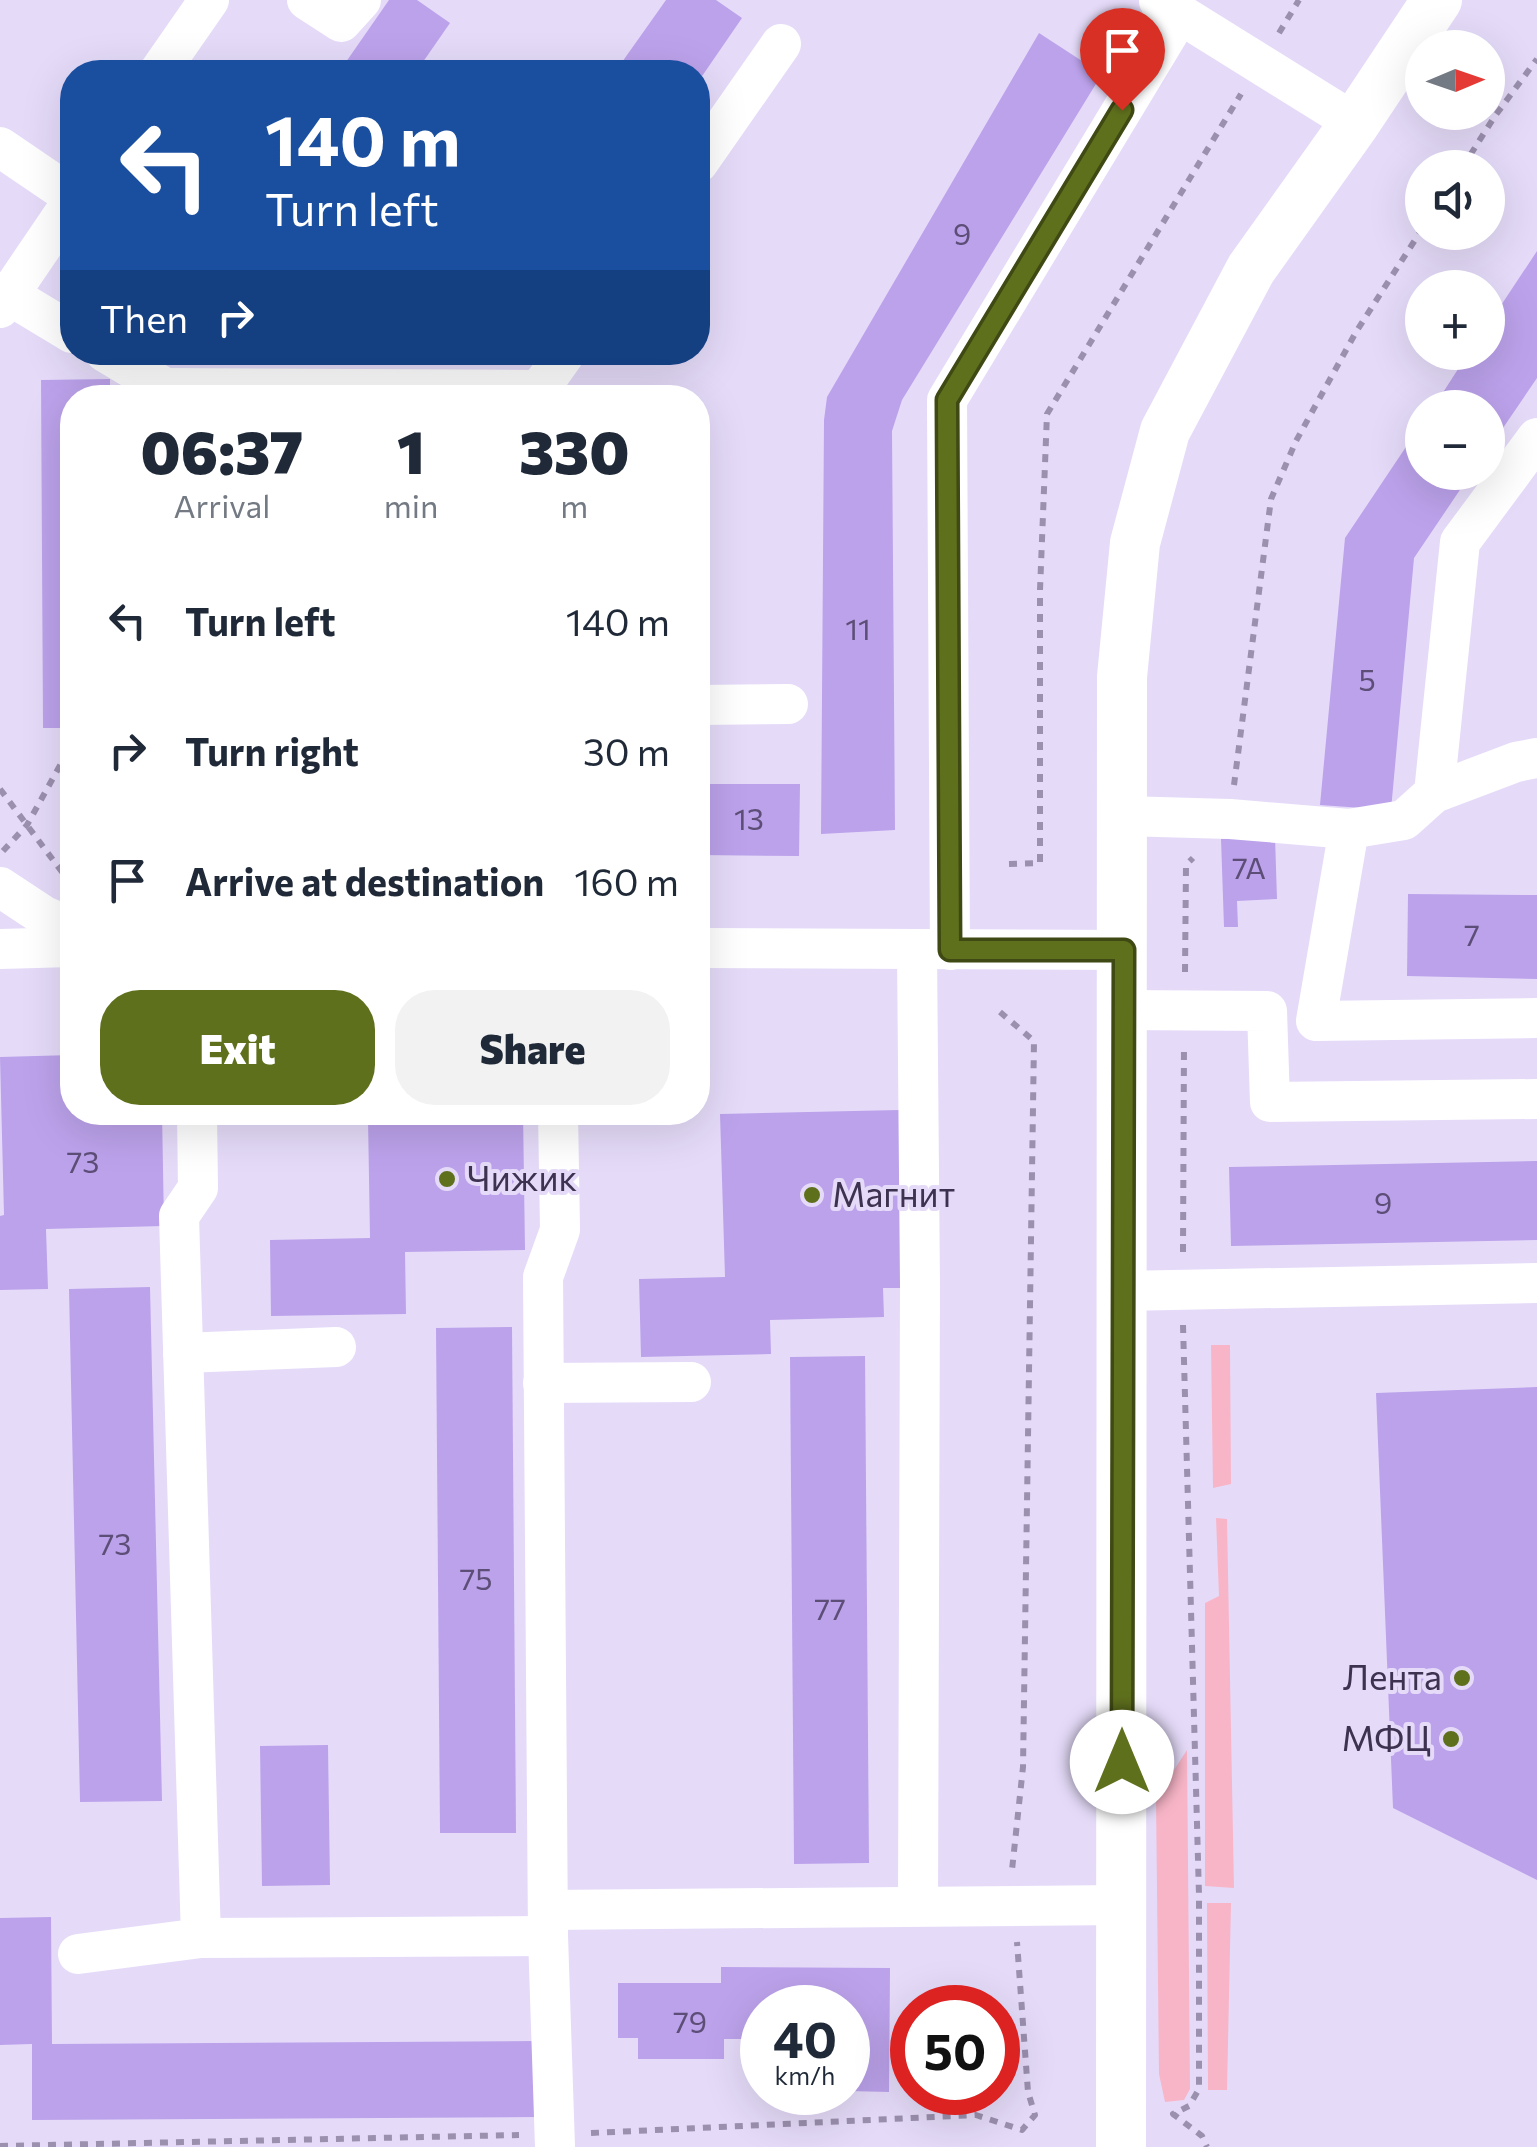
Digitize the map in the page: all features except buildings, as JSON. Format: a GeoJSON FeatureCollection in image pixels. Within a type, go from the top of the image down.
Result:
{"type":"FeatureCollection","features":[{"type":"Feature","properties":{"kind":"main road"},"geometry":{"type":"LineString","coordinates":[[1121,2147],[1122,677],[1134,543],[1164,431],[1251,269],[1436,0]]}},
{"type":"Feature","properties":{"kind":"street"},"geometry":{"type":"LineString","coordinates":[[167,60],[209,0]]}},
{"type":"Feature","properties":{"kind":"street"},"geometry":{"type":"LineString","coordinates":[[307,0],[341,22],[361,0]]}},
{"type":"Feature","properties":{"kind":"street"},"geometry":{"type":"LineString","coordinates":[[918,1906],[920,1285],[947,400],[1169,7],[1355,122]]}},
{"type":"Feature","properties":{"kind":"street"},"geometry":{"type":"LineString","coordinates":[[710,146],[781,44]]}},
{"type":"Feature","properties":{"kind":"street"},"geometry":{"type":"LineString","coordinates":[[0,147],[60,190]]}},
{"type":"Feature","properties":{"kind":"street"},"geometry":{"type":"LineString","coordinates":[[60,217],[4,302],[60,328]]}},
{"type":"Feature","properties":{"kind":"street"},"geometry":{"type":"LineString","coordinates":[[124,365],[153,385]]}},
{"type":"Feature","properties":{"kind":"street"},"geometry":{"type":"LineString","coordinates":[[1434,793],[1460,542],[1537,438]]}},
{"type":"Feature","properties":{"kind":"street"},"geometry":{"type":"LineString","coordinates":[[710,704],[788,704]]}},
{"type":"Feature","properties":{"kind":"street"},"geometry":{"type":"LineString","coordinates":[[1123,816],[1230,819],[1349,829],[1404,820],[1434,793],[1537,758]]}},
{"type":"Feature","properties":{"kind":"street"},"geometry":{"type":"LineString","coordinates":[[1349,829],[1316,1022],[1537,1018]]}},
{"type":"Feature","properties":{"kind":"street"},"geometry":{"type":"LineString","coordinates":[[0,887],[60,923]]}},
{"type":"Feature","properties":{"kind":"street"},"geometry":{"type":"LineString","coordinates":[[0,949],[60,947]]}},
{"type":"Feature","properties":{"kind":"street"},"geometry":{"type":"LineString","coordinates":[[710,948],[1124,950]]}},
{"type":"Feature","properties":{"kind":"street"},"geometry":{"type":"LineString","coordinates":[[1123,1010],[1267,1011],[1270,1102],[1537,1099]]}},
{"type":"Feature","properties":{"kind":"street"},"geometry":{"type":"LineString","coordinates":[[197,1125],[198,1188],[178,1216],[201,1938]]}},
{"type":"Feature","properties":{"kind":"street"},"geometry":{"type":"LineString","coordinates":[[555,2141],[548,1923],[542,1277],[560,1230],[558,1125]]}},
{"type":"Feature","properties":{"kind":"street"},"geometry":{"type":"LineString","coordinates":[[1122,1291],[1537,1284]]}},
{"type":"Feature","properties":{"kind":"street"},"geometry":{"type":"LineString","coordinates":[[183,1353],[336,1347]]}},
{"type":"Feature","properties":{"kind":"street"},"geometry":{"type":"LineString","coordinates":[[543,1384],[691,1382]]}},
{"type":"Feature","properties":{"kind":"street"},"geometry":{"type":"LineString","coordinates":[[78,1954],[201,1938],[918,1906],[1121,1904]]}},
{"type":"Feature","properties":{"kind":"path"},"geometry":{"type":"LineString","coordinates":[[1010,864],[1040,863],[1040,590],[1047,414],[1298,0]]}},
{"type":"Feature","properties":{"kind":"path"},"geometry":{"type":"LineString","coordinates":[[1473,150],[1537,59]]}},
{"type":"Feature","properties":{"kind":"path"},"geometry":{"type":"LineString","coordinates":[[1207,2147],[1202,2136],[1173,2114],[1189,2106],[1199,2089],[1199,1896],[1182,1290],[1186,865],[1230,819],[1271,498],[1296,441],[1356,332],[1409,250]]}},
{"type":"Feature","properties":{"kind":"path"},"geometry":{"type":"LineString","coordinates":[[0,854],[27,824],[60,765]]}},
{"type":"Feature","properties":{"kind":"path"},"geometry":{"type":"LineString","coordinates":[[0,789],[60,869]]}},
{"type":"Feature","properties":{"kind":"path"},"geometry":{"type":"LineString","coordinates":[[0,2146],[555,2141],[976,2115],[1022,2130],[1035,2114],[1028,2092],[1011,1862],[1023,1767],[1034,1041],[1000,1012]]}},
{"type":"Feature","properties":{"kind":"shaded area"},"geometry":{"type":"Polygon","coordinates":[[[1211,1345],[1230,1345],[1231,1484],[1213,1488],[1211,1345]]]}},
{"type":"Feature","properties":{"kind":"shaded area"},"geometry":{"type":"Polygon","coordinates":[[[1216,1518],[1227,1519],[1234,1888],[1205,1886],[1205,1603],[1219,1596],[1216,1518]]]}},
{"type":"Feature","properties":{"kind":"shaded area"},"geometry":{"type":"Polygon","coordinates":[[[1187,1750],[1190,2089],[1184,2100],[1165,2102],[1159,2074],[1156,1798],[1187,1750]]]}},
{"type":"Feature","properties":{"kind":"shaded area"},"geometry":{"type":"Polygon","coordinates":[[[1207,1903],[1231,1903],[1227,2090],[1208,2090],[1207,1903]]]}},
{"type":"Feature","properties":{"kind":"place","name":"Чижик"},"geometry":{"type":"Point","coordinates":[447,1179]}},
{"type":"Feature","properties":{"kind":"place","name":"Магнит"},"geometry":{"type":"Point","coordinates":[812,1195]}},
{"type":"Feature","properties":{"kind":"place","name":"Лента"},"geometry":{"type":"Point","coordinates":[1462,1678]}},
{"type":"Feature","properties":{"kind":"place","name":"МФЦ"},"geometry":{"type":"Point","coordinates":[1451,1739]}},
{"type":"Feature","properties":{"kind":"route"},"geometry":{"type":"LineString","coordinates":[[1122,110],[947,400],[950,950],[1124,950],[1122,1762]]}}]}
